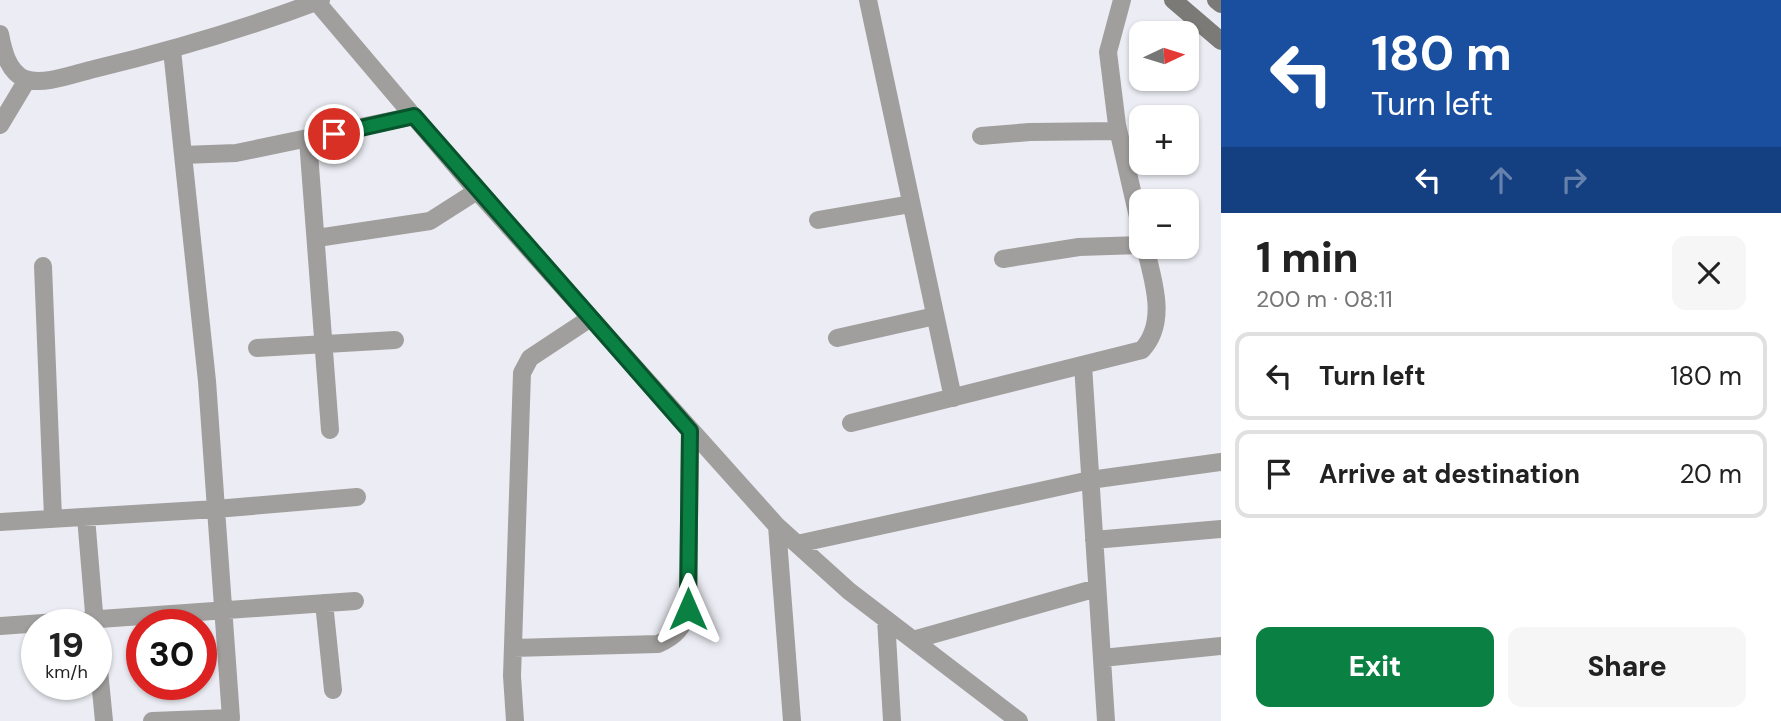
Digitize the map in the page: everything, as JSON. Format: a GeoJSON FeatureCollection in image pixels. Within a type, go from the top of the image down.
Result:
{"type":"FeatureCollection","features":[{"type":"Feature","properties":{"kind":"main road"},"geometry":{"type":"LineString","coordinates":[[1172,0],[1221,41]]}},
{"type":"Feature","properties":{"kind":"main road"},"geometry":{"type":"LineString","coordinates":[[1216,0],[1221,4]]}},
{"type":"Feature","properties":{"kind":"street"},"geometry":{"type":"LineString","coordinates":[[868,0],[953,398]]}},
{"type":"Feature","properties":{"kind":"street"},"geometry":{"type":"LineString","coordinates":[[1122,0],[1108,52],[1118,131],[1131,189]]}},
{"type":"Feature","properties":{"kind":"street"},"geometry":{"type":"LineString","coordinates":[[14,75],[56,78],[172,50],[242,31],[318,1],[477,191],[777,526],[886,619],[1019,721]]}},
{"type":"Feature","properties":{"kind":"street"},"geometry":{"type":"LineString","coordinates":[[0,34],[14,75],[0,125]]}},
{"type":"Feature","properties":{"kind":"street"},"geometry":{"type":"LineString","coordinates":[[152,721],[231,718],[207,381],[172,50]]}},
{"type":"Feature","properties":{"kind":"street"},"geometry":{"type":"LineString","coordinates":[[183,155],[236,153],[414,116]]}},
{"type":"Feature","properties":{"kind":"street"},"geometry":{"type":"LineString","coordinates":[[981,136],[1030,132],[1118,131]]}},
{"type":"Feature","properties":{"kind":"street"},"geometry":{"type":"LineString","coordinates":[[308,140],[330,430]]}},
{"type":"Feature","properties":{"kind":"street"},"geometry":{"type":"LineString","coordinates":[[317,238],[429,221],[477,191]]}},
{"type":"Feature","properties":{"kind":"street"},"geometry":{"type":"LineString","coordinates":[[818,220],[911,204]]}},
{"type":"Feature","properties":{"kind":"street"},"geometry":{"type":"LineString","coordinates":[[1003,259],[1079,247],[1129,246]]}},
{"type":"Feature","properties":{"kind":"street"},"geometry":{"type":"LineString","coordinates":[[851,423],[1142,350],[1153,338],[1157,323],[1154,288],[1146,259]]}},
{"type":"Feature","properties":{"kind":"street"},"geometry":{"type":"LineString","coordinates":[[43,266],[53,518]]}},
{"type":"Feature","properties":{"kind":"street"},"geometry":{"type":"LineString","coordinates":[[837,338],[935,316]]}},
{"type":"Feature","properties":{"kind":"street"},"geometry":{"type":"LineString","coordinates":[[515,721],[513,648],[522,373],[530,358],[589,319]]}},
{"type":"Feature","properties":{"kind":"street"},"geometry":{"type":"LineString","coordinates":[[257,348],[395,340]]}},
{"type":"Feature","properties":{"kind":"street"},"geometry":{"type":"LineString","coordinates":[[1083,365],[1106,721]]}},
{"type":"Feature","properties":{"kind":"street"},"geometry":{"type":"LineString","coordinates":[[513,648],[658,643],[674,637],[684,624],[688,609],[690,431]]}},
{"type":"Feature","properties":{"kind":"street"},"geometry":{"type":"LineString","coordinates":[[797,544],[1090,480],[1221,462]]}},
{"type":"Feature","properties":{"kind":"street"},"geometry":{"type":"LineString","coordinates":[[0,522],[216,509],[357,497]]}},
{"type":"Feature","properties":{"kind":"street"},"geometry":{"type":"LineString","coordinates":[[86,517],[94,609]]}},
{"type":"Feature","properties":{"kind":"street"},"geometry":{"type":"LineString","coordinates":[[777,526],[792,721]]}},
{"type":"Feature","properties":{"kind":"street"},"geometry":{"type":"LineString","coordinates":[[1094,540],[1221,529]]}},
{"type":"Feature","properties":{"kind":"street"},"geometry":{"type":"LineString","coordinates":[[913,640],[1097,588]]}},
{"type":"Feature","properties":{"kind":"street"},"geometry":{"type":"LineString","coordinates":[[112,621],[355,601]]}},
{"type":"Feature","properties":{"kind":"street"},"geometry":{"type":"LineString","coordinates":[[324,603],[333,690]]}},
{"type":"Feature","properties":{"kind":"street"},"geometry":{"type":"LineString","coordinates":[[886,619],[892,721]]}},
{"type":"Feature","properties":{"kind":"street"},"geometry":{"type":"LineString","coordinates":[[0,626],[21,625]]}},
{"type":"Feature","properties":{"kind":"street"},"geometry":{"type":"LineString","coordinates":[[1102,658],[1221,646]]}},
{"type":"Feature","properties":{"kind":"street"},"geometry":{"type":"LineString","coordinates":[[102,700],[104,721]]}},
{"type":"Feature","properties":{"kind":"route"},"geometry":{"type":"LineString","coordinates":[[334,134],[414,116],[557,283],[690,431],[688,609]]}}]}
